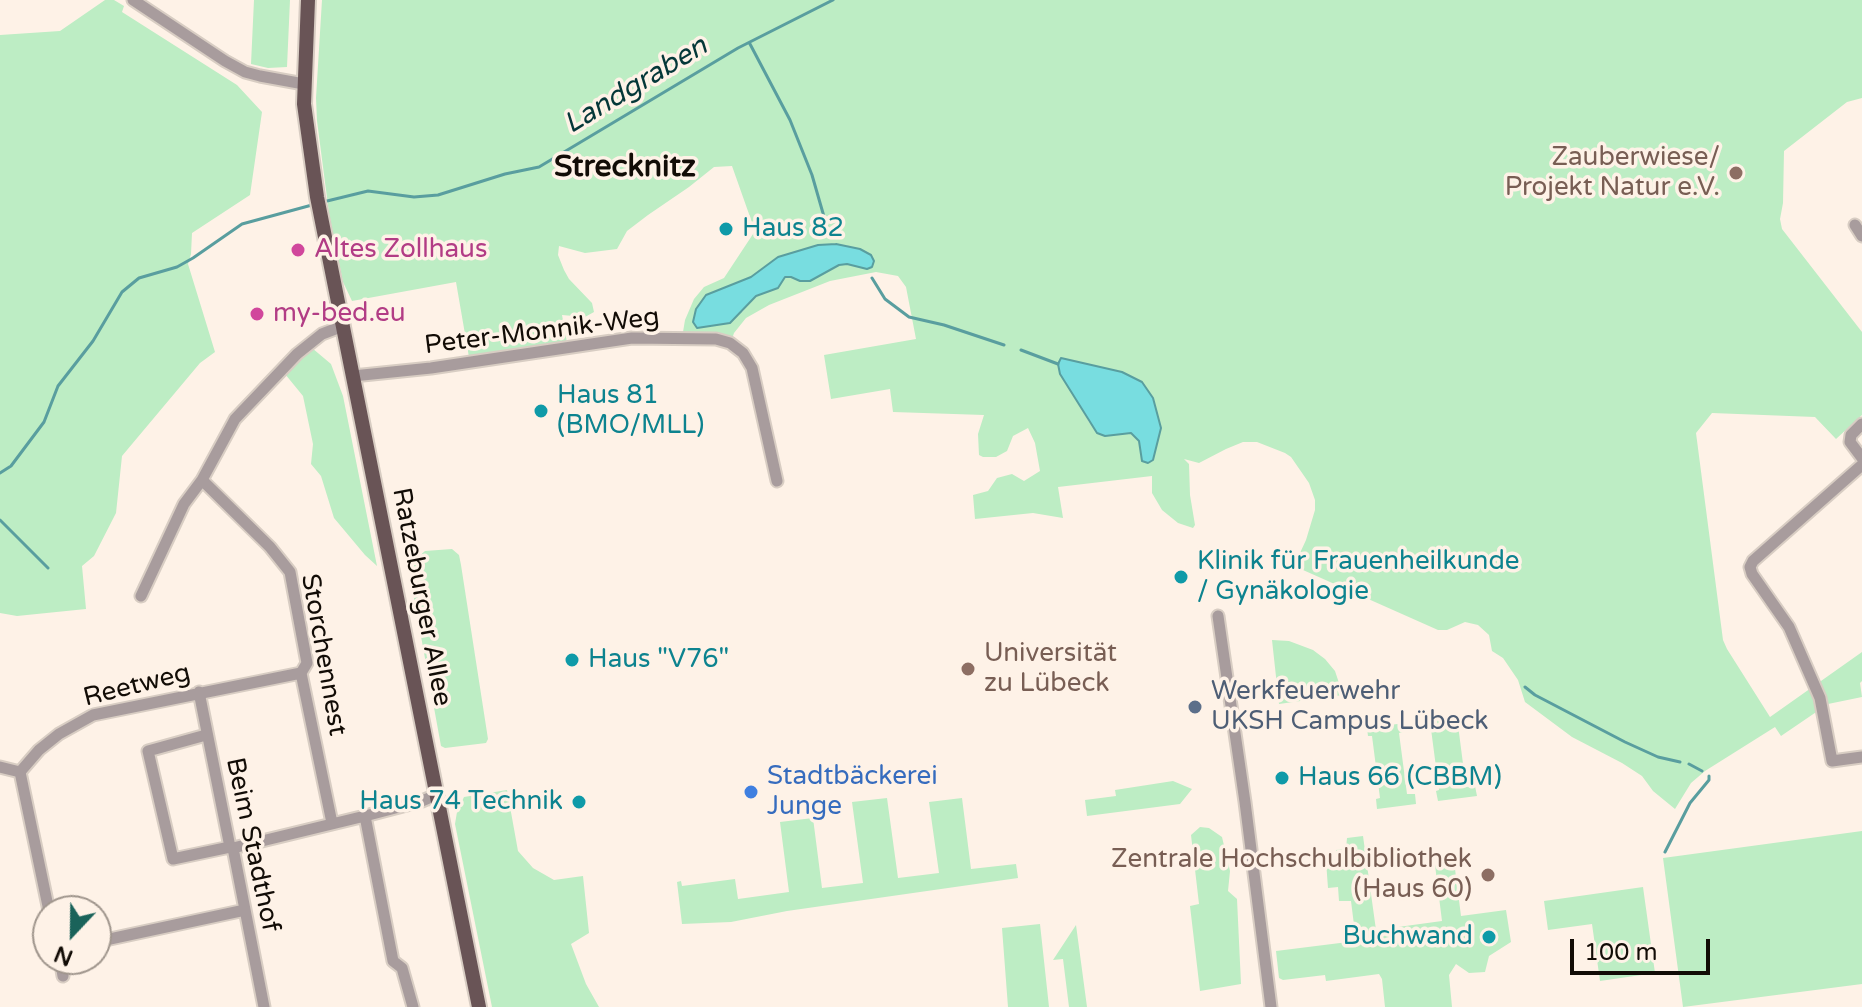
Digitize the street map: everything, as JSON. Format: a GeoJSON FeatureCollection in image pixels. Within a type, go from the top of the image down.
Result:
{"type":"FeatureCollection","features":[{"type":"Feature","properties":{"kind":"main road","name":"Ratzeburger Allee"},"geometry":{"type":"LineString","coordinates":[[308,0],[304,104],[317,197],[479,1007]]}},
{"type":"Feature","properties":{"kind":"street"},"geometry":{"type":"LineString","coordinates":[[133,0],[245,72],[304,84]]}},
{"type":"Feature","properties":{"kind":"street"},"geometry":{"type":"LineString","coordinates":[[141,596],[184,504],[202,480],[235,419],[310,344],[322,334],[343,326]]}},
{"type":"Feature","properties":{"kind":"street","name":"Peter-Monnik-Weg"},"geometry":{"type":"LineString","coordinates":[[353,376],[431,368],[632,338],[716,339],[730,343],[743,353],[752,368],[777,481]]}},
{"type":"Feature","properties":{"kind":"street"},"geometry":{"type":"LineString","coordinates":[[1862,424],[1851,435],[1850,442],[1862,458]]}},
{"type":"Feature","properties":{"kind":"street"},"geometry":{"type":"LineString","coordinates":[[1862,465],[1753,561],[1750,567],[1789,627],[1820,698],[1832,761],[1862,757]]}},
{"type":"Feature","properties":{"kind":"street","name":"Storchennest"},"geometry":{"type":"LineString","coordinates":[[202,480],[270,547],[290,572],[307,663],[301,673],[332,823]]}},
{"type":"Feature","properties":{"kind":"street"},"geometry":{"type":"LineString","coordinates":[[1218,616],[1271,1007]]}},
{"type":"Feature","properties":{"kind":"street","name":"Reetweg"},"geometry":{"type":"LineString","coordinates":[[20,772],[39,750],[59,734],[93,715],[301,673]]}},
{"type":"Feature","properties":{"kind":"street","name":"Beim Stadthof"},"geometry":{"type":"LineString","coordinates":[[199,692],[264,1007]]}},
{"type":"Feature","properties":{"kind":"street"},"geometry":{"type":"LineString","coordinates":[[206,735],[148,751],[173,859],[365,816],[436,795]]}},
{"type":"Feature","properties":{"kind":"street"},"geometry":{"type":"LineString","coordinates":[[0,767],[20,772],[46,895]]}},
{"type":"Feature","properties":{"kind":"street"},"geometry":{"type":"LineString","coordinates":[[365,816],[393,961],[402,968],[413,1007]]}},
{"type":"Feature","properties":{"kind":"street"},"geometry":{"type":"LineString","coordinates":[[112,939],[245,910]]}},
{"type":"Feature","properties":{"kind":"green space"},"geometry":{"type":"Polygon","coordinates":[[[105,0],[114,0],[124,6],[122,12],[237,85],[262,112],[250,195],[192,233],[188,264],[215,352],[200,363],[122,456],[116,513],[94,556],[82,566],[86,609],[17,616],[0,613],[0,35],[60,31],[105,0]]]}},
{"type":"Feature","properties":{"kind":"green space"},"geometry":{"type":"Polygon","coordinates":[[[254,0],[290,0],[287,67],[268,68],[251,64],[254,0]]]}},
{"type":"Feature","properties":{"kind":"green space"},"geometry":{"type":"Polygon","coordinates":[[[322,0],[1862,0],[1862,98],[1847,102],[1784,151],[1780,219],[1782,229],[1862,332],[1862,415],[1836,439],[1815,417],[1712,413],[1696,433],[1723,640],[1727,649],[1770,717],[1862,652],[1862,697],[1828,704],[1781,736],[1775,727],[1705,771],[1691,783],[1675,809],[1653,791],[1642,776],[1572,737],[1525,702],[1518,680],[1503,658],[1492,651],[1489,635],[1478,625],[1465,622],[1447,630],[1438,630],[1294,566],[1306,540],[1315,500],[1309,483],[1285,453],[1257,442],[1243,442],[1199,463],[1184,459],[1189,464],[1193,528],[1178,523],[1162,510],[1152,493],[1152,476],[1058,487],[1063,518],[1033,513],[975,519],[973,495],[988,491],[997,478],[1012,474],[1024,481],[1040,471],[1035,443],[1028,428],[1013,436],[1007,451],[996,457],[983,457],[979,455],[978,434],[984,415],[893,412],[890,389],[831,399],[824,355],[916,339],[906,287],[898,276],[876,272],[830,281],[769,305],[746,318],[731,342],[682,338],[685,320],[694,299],[704,287],[724,278],[755,231],[732,166],[714,167],[627,231],[617,249],[585,253],[559,246],[558,255],[564,270],[592,303],[594,312],[585,317],[562,315],[568,348],[470,363],[456,282],[352,301],[343,282],[329,213],[316,98],[322,0]],[[818,245],[778,257],[751,277],[706,295],[742,312],[756,296],[778,288],[785,277],[810,281],[839,265],[847,264],[867,269],[871,255],[860,249],[844,245],[818,245]],[[1060,359],[1089,422],[1105,436],[1131,433],[1153,460],[1161,428],[1122,372],[1060,359]]]}},
{"type":"Feature","properties":{"kind":"green space"},"geometry":{"type":"Polygon","coordinates":[[[312,348],[331,364],[343,396],[377,566],[334,518],[321,476],[311,464],[313,444],[303,396],[285,374],[312,348]]]}},
{"type":"Feature","properties":{"kind":"green space"},"geometry":{"type":"Polygon","coordinates":[[[452,549],[459,555],[461,565],[488,739],[486,743],[445,748],[441,746],[410,576],[417,558],[425,551],[452,549]]]}},
{"type":"Feature","properties":{"kind":"green space"},"geometry":{"type":"Polygon","coordinates":[[[1272,640],[1289,641],[1313,650],[1325,659],[1335,671],[1343,695],[1279,704],[1272,640]]]}},
{"type":"Feature","properties":{"kind":"green space"},"geometry":{"type":"Polygon","coordinates":[[[1465,716],[1466,724],[1458,725],[1466,787],[1475,786],[1477,796],[1438,801],[1431,729],[1427,729],[1426,721],[1465,716]]]}},
{"type":"Feature","properties":{"kind":"green space"},"geometry":{"type":"Polygon","coordinates":[[[1405,723],[1406,731],[1399,733],[1407,794],[1415,794],[1416,804],[1377,809],[1376,799],[1380,798],[1372,736],[1368,736],[1367,728],[1405,723]]]}},
{"type":"Feature","properties":{"kind":"green space"},"geometry":{"type":"Polygon","coordinates":[[[1173,781],[1192,789],[1180,804],[1087,816],[1085,800],[1116,796],[1115,790],[1173,781]]]}},
{"type":"Feature","properties":{"kind":"green space"},"geometry":{"type":"Polygon","coordinates":[[[507,790],[518,851],[533,868],[554,880],[583,876],[589,933],[571,944],[586,984],[599,1007],[492,1007],[455,824],[464,797],[507,790]]]}},
{"type":"Feature","properties":{"kind":"green space"},"geometry":{"type":"Polygon","coordinates":[[[887,798],[898,878],[939,873],[929,802],[962,798],[971,869],[1016,864],[1018,878],[731,922],[682,924],[677,882],[681,881],[682,886],[735,879],[738,899],[789,892],[780,822],[813,818],[822,888],[863,883],[852,802],[887,798]]]}},
{"type":"Feature","properties":{"kind":"green space"},"geometry":{"type":"Polygon","coordinates":[[[1200,827],[1209,828],[1222,837],[1230,871],[1228,891],[1237,899],[1241,984],[1200,991],[1190,906],[1199,904],[1191,835],[1200,827]]]}},
{"type":"Feature","properties":{"kind":"green space"},"geometry":{"type":"Polygon","coordinates":[[[1862,831],[1862,984],[1683,1007],[1663,858],[1862,831]]]}},
{"type":"Feature","properties":{"kind":"green space"},"geometry":{"type":"Polygon","coordinates":[[[1363,836],[1376,930],[1442,921],[1435,865],[1454,861],[1461,916],[1506,910],[1511,942],[1489,956],[1485,972],[1469,973],[1456,964],[1449,975],[1452,1007],[1385,1007],[1379,974],[1326,981],[1325,975],[1279,978],[1276,951],[1356,941],[1351,901],[1339,901],[1338,887],[1328,888],[1326,861],[1337,859],[1336,850],[1346,849],[1347,838],[1363,836]]]}},
{"type":"Feature","properties":{"kind":"green space"},"geometry":{"type":"Polygon","coordinates":[[[1643,887],[1655,973],[1600,981],[1592,924],[1548,930],[1544,901],[1643,887]]]}},
{"type":"Feature","properties":{"kind":"green space"},"geometry":{"type":"Polygon","coordinates":[[[1040,924],[1049,1007],[1008,1007],[1002,928],[1040,924]]]}},
{"type":"Feature","properties":{"kind":"green space"},"geometry":{"type":"Polygon","coordinates":[[[1076,925],[1087,1007],[1069,1007],[1063,959],[1053,960],[1076,925]]]}},
{"type":"Feature","properties":{"kind":"water"},"geometry":{"type":"Polygon","coordinates":[[[836,244],[860,249],[871,255],[874,261],[872,267],[839,265],[810,281],[785,277],[778,288],[756,296],[730,323],[697,328],[693,322],[696,309],[706,295],[751,277],[778,257],[818,245],[836,244]]]}},
{"type":"Feature","properties":{"kind":"water"},"geometry":{"type":"Polygon","coordinates":[[[1061,358],[1122,372],[1142,382],[1153,398],[1161,428],[1153,460],[1148,463],[1142,461],[1139,441],[1131,433],[1105,436],[1097,433],[1060,374],[1058,364],[1061,358]]]}},
{"type":"Feature","properties":{"kind":"waterway","name":"Landgraben"},"geometry":{"type":"LineString","coordinates":[[323,202],[368,191],[414,197],[438,195],[539,167],[738,48],[833,0]]}},
{"type":"Feature","properties":{"kind":"waterway"},"geometry":{"type":"LineString","coordinates":[[750,44],[790,120],[812,175],[829,234]]}},
{"type":"Feature","properties":{"kind":"waterway","name":"Landgraben"},"geometry":{"type":"LineString","coordinates":[[0,473],[11,466],[44,422],[58,386],[93,341],[122,292],[139,278],[177,267],[193,258],[242,224],[312,205]]}},
{"type":"Feature","properties":{"kind":"waterway"},"geometry":{"type":"LineString","coordinates":[[872,278],[885,299],[909,317],[1004,345]]}},
{"type":"Feature","properties":{"kind":"waterway"},"geometry":{"type":"LineString","coordinates":[[1021,350],[1058,364]]}},
{"type":"Feature","properties":{"kind":"waterway"},"geometry":{"type":"LineString","coordinates":[[0,520],[48,568]]}},
{"type":"Feature","properties":{"kind":"waterway"},"geometry":{"type":"LineString","coordinates":[[1525,687],[1625,742],[1658,757],[1680,762]]}},
{"type":"Feature","properties":{"kind":"waterway"},"geometry":{"type":"LineString","coordinates":[[1689,764],[1702,771]]}},
{"type":"Feature","properties":{"kind":"waterway"},"geometry":{"type":"LineString","coordinates":[[1665,852],[1690,803],[1709,776]]}},
{"type":"Feature","properties":{"kind":"place","name":"Zauberwiese/ Projekt Natur e.V."},"geometry":{"type":"Point","coordinates":[1736,173]}},
{"type":"Feature","properties":{"kind":"place","name":"Haus 82"},"geometry":{"type":"Point","coordinates":[726,229]}},
{"type":"Feature","properties":{"kind":"place","name":"Altes Zollhaus"},"geometry":{"type":"Point","coordinates":[298,250]}},
{"type":"Feature","properties":{"kind":"place","name":"my-bed.eu"},"geometry":{"type":"Point","coordinates":[257,314]}},
{"type":"Feature","properties":{"kind":"place","name":"Haus 81 (BMO/MLL)"},"geometry":{"type":"Point","coordinates":[541,411]}},
{"type":"Feature","properties":{"kind":"place","name":"Klinik für Frauenheilkunde / Gynäkologie"},"geometry":{"type":"Point","coordinates":[1181,577]}},
{"type":"Feature","properties":{"kind":"place","name":"Haus \"V76\""},"geometry":{"type":"Point","coordinates":[572,660]}},
{"type":"Feature","properties":{"kind":"place","name":"Universität zu Lübeck"},"geometry":{"type":"Point","coordinates":[968,669]}},
{"type":"Feature","properties":{"kind":"place","name":"Werkfeuerwehr UKSH Campus Lübeck"},"geometry":{"type":"Point","coordinates":[1195,707]}},
{"type":"Feature","properties":{"kind":"place","name":"Haus 66 (CBBM)"},"geometry":{"type":"Point","coordinates":[1282,778]}},
{"type":"Feature","properties":{"kind":"place","name":"Stadtbäckerei Junge"},"geometry":{"type":"Point","coordinates":[751,792]}},
{"type":"Feature","properties":{"kind":"place","name":"Haus 74 Technik"},"geometry":{"type":"Point","coordinates":[579,802]}},
{"type":"Feature","properties":{"kind":"place","name":"Zentrale Hochschulbibliothek (Haus 60)"},"geometry":{"type":"Point","coordinates":[1488,875]}},
{"type":"Feature","properties":{"kind":"place","name":"Buchwand"},"geometry":{"type":"Point","coordinates":[1489,937]}},
{"type":"Feature","properties":{"kind":"district","name":"Strecknitz"},"geometry":{"type":"Point","coordinates":[625,168]}}]}
